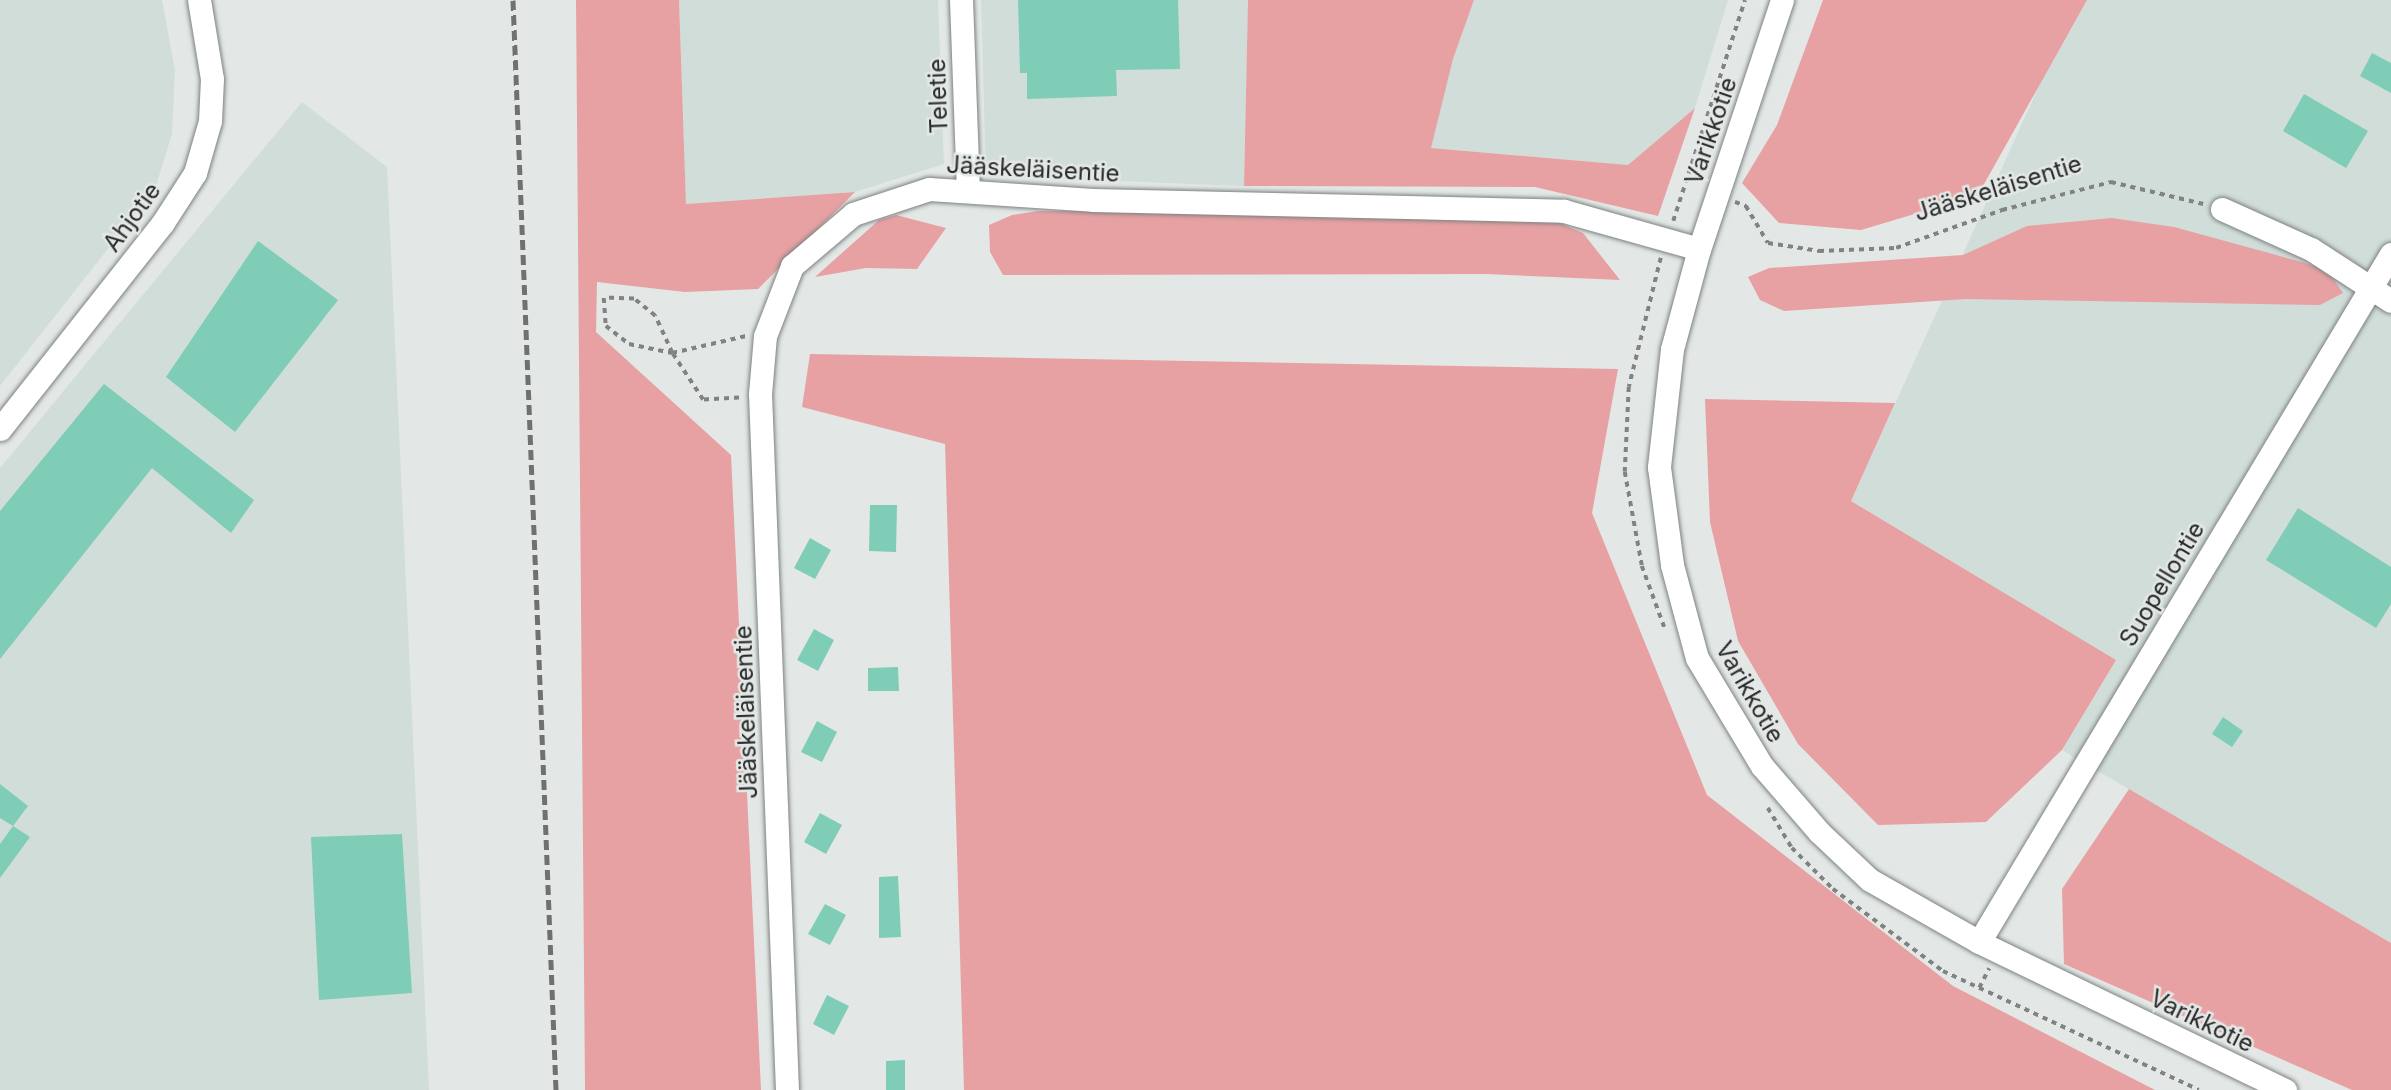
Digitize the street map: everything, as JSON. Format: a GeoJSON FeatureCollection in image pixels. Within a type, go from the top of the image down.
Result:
{"type":"FeatureCollection","features":[{"type":"Feature","properties":{"kind":"street","name":"Ahjotie"},"geometry":{"type":"LineString","coordinates":[[0,429],[162,225],[195,173],[210,121],[212,79],[199,0]]}},
{"type":"Feature","properties":{"kind":"street","name":"Teletie"},"geometry":{"type":"LineString","coordinates":[[961,0],[968,191]]}},
{"type":"Feature","properties":{"kind":"street","name":"Varikkotie"},"geometry":{"type":"LineString","coordinates":[[1782,0],[1699,249],[1672,349],[1659,467],[1672,565],[1697,658],[1762,766],[1819,832],[1870,880],[1979,942],[2285,1090]]}},
{"type":"Feature","properties":{"kind":"street","name":"Jääskeläisentie"},"geometry":{"type":"LineString","coordinates":[[788,1090],[760,394],[765,336],[792,266],[852,214],[929,189],[1093,200],[1564,211],[1667,237],[1699,249]]}},
{"type":"Feature","properties":{"kind":"street"},"geometry":{"type":"LineString","coordinates":[[2222,209],[2311,250],[2391,300]]}},
{"type":"Feature","properties":{"kind":"street","name":"Suopellontie"},"geometry":{"type":"LineString","coordinates":[[1979,942],[2391,254]]}},
{"type":"Feature","properties":{"kind":"path"},"geometry":{"type":"LineString","coordinates":[[1668,636],[1642,566],[1625,472],[1629,387],[1667,237],[1745,0]]}},
{"type":"Feature","properties":{"kind":"path","name":"Jääskeläisentie"},"geometry":{"type":"LineString","coordinates":[[1686,184],[1746,206],[1768,243],[1819,251],[1896,248],[2002,210],[2111,182],[2222,209]]}},
{"type":"Feature","properties":{"kind":"path"},"geometry":{"type":"LineString","coordinates":[[760,394],[703,400],[671,353],[655,316],[634,299],[604,298],[606,326],[629,344],[671,353],[733,335],[765,336]]}},
{"type":"Feature","properties":{"kind":"path"},"geometry":{"type":"LineString","coordinates":[[1763,801],[1793,848],[1833,889],[1943,971],[2199,1090]]}},
{"type":"Feature","properties":{"kind":"shaded area"},"geometry":{"type":"Polygon","coordinates":[[[0,0],[162,0],[175,71],[172,134],[155,189],[0,386],[0,0]]]}},
{"type":"Feature","properties":{"kind":"shaded area"},"geometry":{"type":"Polygon","coordinates":[[[576,0],[679,0],[686,204],[855,192],[758,289],[685,292],[597,282],[596,332],[731,455],[761,1090],[585,1090],[576,0]]]}},
{"type":"Feature","properties":{"kind":"shaded area"},"geometry":{"type":"Polygon","coordinates":[[[679,0],[938,0],[944,164],[855,192],[686,204],[679,0]]]}},
{"type":"Feature","properties":{"kind":"shaded area"},"geometry":{"type":"Polygon","coordinates":[[[981,0],[1248,0],[1244,186],[986,176],[981,0]]]}},
{"type":"Feature","properties":{"kind":"shaded area"},"geometry":{"type":"Polygon","coordinates":[[[1248,0],[1474,0],[1453,59],[1431,148],[1628,165],[1695,108],[1658,216],[1535,187],[1244,186],[1248,0]]]}},
{"type":"Feature","properties":{"kind":"shaded area"},"geometry":{"type":"Polygon","coordinates":[[[1474,0],[1728,0],[1695,108],[1628,165],[1430,148],[1453,59],[1474,0]]]}},
{"type":"Feature","properties":{"kind":"shaded area"},"geometry":{"type":"Polygon","coordinates":[[[1823,0],[2087,0],[1978,195],[1861,230],[1779,223],[1742,183],[1777,125],[1823,0]]]}},
{"type":"Feature","properties":{"kind":"shaded area"},"geometry":{"type":"Polygon","coordinates":[[[2078,0],[2391,0],[2391,943],[2062,750],[2116,660],[1851,501],[2078,0]]]}},
{"type":"Feature","properties":{"kind":"shaded area"},"geometry":{"type":"Polygon","coordinates":[[[302,102],[387,167],[429,1090],[0,1090],[0,468],[302,102]]]}},
{"type":"Feature","properties":{"kind":"shaded area"},"geometry":{"type":"Polygon","coordinates":[[[1038,211],[1536,213],[1583,233],[1620,280],[1486,274],[1003,275],[990,252],[989,225],[1012,215],[1038,211]]]}},
{"type":"Feature","properties":{"kind":"shaded area"},"geometry":{"type":"Polygon","coordinates":[[[896,215],[946,228],[917,269],[866,268],[815,277],[879,220],[896,215]]]}},
{"type":"Feature","properties":{"kind":"shaded area"},"geometry":{"type":"Polygon","coordinates":[[[2112,218],[2174,227],[2302,262],[2328,271],[2343,293],[2320,305],[1966,299],[1784,311],[1760,300],[1748,277],[1769,268],[1963,255],[2027,226],[2112,218]]]}},
{"type":"Feature","properties":{"kind":"shaded area"},"geometry":{"type":"Polygon","coordinates":[[[810,354],[1618,369],[1592,513],[1707,795],[1953,986],[2155,1090],[964,1090],[945,444],[802,407],[810,354]]]}},
{"type":"Feature","properties":{"kind":"shaded area"},"geometry":{"type":"Polygon","coordinates":[[[1705,399],[1895,403],[1851,501],[2116,660],[2062,750],[1986,822],[1878,825],[1798,744],[1738,641],[1710,522],[1705,399]]]}},
{"type":"Feature","properties":{"kind":"shaded area"},"geometry":{"type":"Polygon","coordinates":[[[2129,789],[2391,943],[2391,1090],[2352,1090],[2064,964],[2062,889],[2129,789]]]}},
{"type":"Feature","properties":{"kind":"building"},"geometry":{"type":"Polygon","coordinates":[[[1018,0],[1178,0],[1180,69],[1116,70],[1117,96],[1027,99],[1027,73],[1020,73],[1018,0]]]}},
{"type":"Feature","properties":{"kind":"building"},"geometry":{"type":"Polygon","coordinates":[[[2372,53],[2391,63],[2391,93],[2360,76],[2372,53]]]}},
{"type":"Feature","properties":{"kind":"building"},"geometry":{"type":"Polygon","coordinates":[[[2304,94],[2368,131],[2346,168],[2283,131],[2304,94]]]}},
{"type":"Feature","properties":{"kind":"building"},"geometry":{"type":"Polygon","coordinates":[[[258,241],[338,300],[235,432],[166,377],[258,241]]]}},
{"type":"Feature","properties":{"kind":"building"},"geometry":{"type":"Polygon","coordinates":[[[104,384],[254,500],[231,533],[152,468],[0,659],[0,511],[104,384]]]}},
{"type":"Feature","properties":{"kind":"building"},"geometry":{"type":"Polygon","coordinates":[[[870,505],[897,505],[896,552],[869,551],[870,505]]]}},
{"type":"Feature","properties":{"kind":"building"},"geometry":{"type":"Polygon","coordinates":[[[2298,508],[2391,567],[2391,604],[2376,628],[2266,560],[2298,508]]]}},
{"type":"Feature","properties":{"kind":"building"},"geometry":{"type":"Polygon","coordinates":[[[810,538],[831,550],[815,579],[794,568],[810,538]]]}},
{"type":"Feature","properties":{"kind":"building"},"geometry":{"type":"Polygon","coordinates":[[[814,629],[834,640],[818,671],[797,660],[814,629]]]}},
{"type":"Feature","properties":{"kind":"building"},"geometry":{"type":"Polygon","coordinates":[[[898,667],[899,691],[868,691],[868,668],[898,667]]]}},
{"type":"Feature","properties":{"kind":"building"},"geometry":{"type":"Polygon","coordinates":[[[2223,717],[2243,731],[2232,747],[2212,734],[2223,717]]]}},
{"type":"Feature","properties":{"kind":"building"},"geometry":{"type":"Polygon","coordinates":[[[817,721],[837,732],[822,762],[801,752],[817,721]]]}},
{"type":"Feature","properties":{"kind":"building"},"geometry":{"type":"Polygon","coordinates":[[[0,784],[28,806],[13,826],[0,818],[0,784]]]}},
{"type":"Feature","properties":{"kind":"building"},"geometry":{"type":"Polygon","coordinates":[[[820,813],[842,825],[826,854],[804,842],[820,813]]]}},
{"type":"Feature","properties":{"kind":"building"},"geometry":{"type":"Polygon","coordinates":[[[13,826],[30,837],[0,878],[0,844],[13,826]]]}},
{"type":"Feature","properties":{"kind":"building"},"geometry":{"type":"Polygon","coordinates":[[[402,834],[412,993],[319,1000],[311,837],[402,834]]]}},
{"type":"Feature","properties":{"kind":"building"},"geometry":{"type":"Polygon","coordinates":[[[898,876],[901,937],[879,938],[879,877],[898,876]]]}},
{"type":"Feature","properties":{"kind":"building"},"geometry":{"type":"Polygon","coordinates":[[[825,904],[846,915],[830,945],[808,934],[825,904]]]}},
{"type":"Feature","properties":{"kind":"building"},"geometry":{"type":"Polygon","coordinates":[[[827,995],[849,1006],[834,1035],[813,1024],[827,995]]]}},
{"type":"Feature","properties":{"kind":"building"},"geometry":{"type":"Polygon","coordinates":[[[905,1060],[905,1090],[886,1090],[886,1061],[905,1060]]]}},
{"type":"Feature","properties":{"kind":"railway"},"geometry":{"type":"LineString","coordinates":[[513,0],[556,1090]]}}]}
